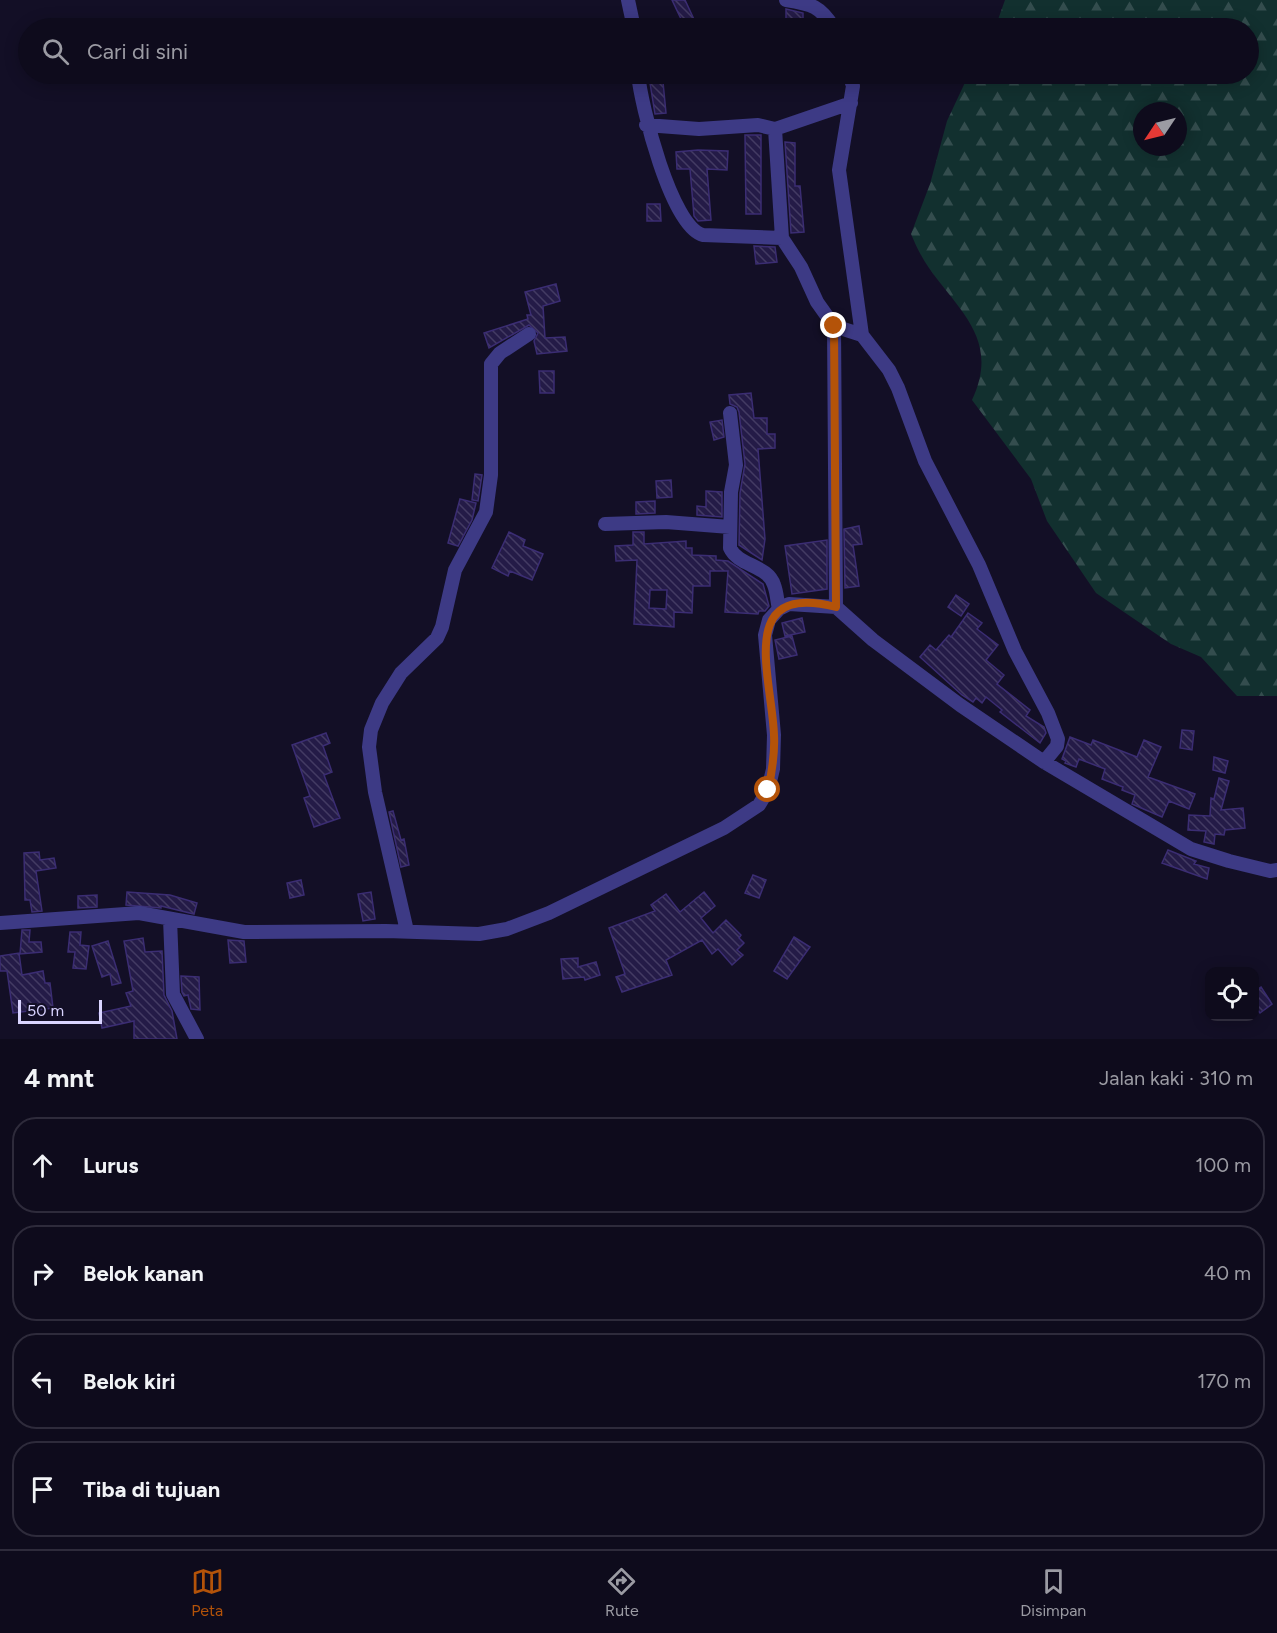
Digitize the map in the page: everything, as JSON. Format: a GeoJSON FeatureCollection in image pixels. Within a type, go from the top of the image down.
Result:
{"type":"FeatureCollection","features":[{"type":"Feature","properties":{"kind":"street"},"geometry":{"type":"LineString","coordinates":[[628,0],[632,18]]}},
{"type":"Feature","properties":{"kind":"street"},"geometry":{"type":"LineString","coordinates":[[786,0],[813,4],[828,18]]}},
{"type":"Feature","properties":{"kind":"street"},"geometry":{"type":"LineString","coordinates":[[640,84],[646,124],[673,198],[694,232],[703,236],[782,237]]}},
{"type":"Feature","properties":{"kind":"street"},"geometry":{"type":"LineString","coordinates":[[852,84],[839,170],[862,335],[889,370],[898,388],[925,460],[979,565],[1016,651],[1048,713],[1058,739],[1057,746],[1044,762]]}},
{"type":"Feature","properties":{"kind":"street"},"geometry":{"type":"LineString","coordinates":[[646,124],[699,129],[758,124],[774,129],[851,103]]}},
{"type":"Feature","properties":{"kind":"street"},"geometry":{"type":"LineString","coordinates":[[774,129],[782,237],[801,267],[817,302],[834,326],[836,607]]}},
{"type":"Feature","properties":{"kind":"street"},"geometry":{"type":"LineString","coordinates":[[834,326],[862,335]]}},
{"type":"Feature","properties":{"kind":"street"},"geometry":{"type":"LineString","coordinates":[[407,932],[375,792],[369,747],[371,730],[375,717],[392,686],[409,662],[431,645],[442,627],[455,570],[489,505],[491,364],[500,353],[529,334]]}},
{"type":"Feature","properties":{"kind":"street"},"geometry":{"type":"LineString","coordinates":[[730,413],[736,465],[731,492],[729,542],[732,552],[768,576],[774,584],[779,609]]}},
{"type":"Feature","properties":{"kind":"street"},"geometry":{"type":"LineString","coordinates":[[605,524],[666,522],[730,527]]}},
{"type":"Feature","properties":{"kind":"street"},"geometry":{"type":"LineString","coordinates":[[0,923],[139,913],[244,932],[479,934],[507,928],[549,913],[724,828],[759,805],[768,790],[773,769],[774,735],[765,635],[770,620],[779,609],[802,603],[836,607],[873,640],[951,699],[1044,762],[1191,849],[1228,861],[1270,871],[1277,870]]}},
{"type":"Feature","properties":{"kind":"street"},"geometry":{"type":"LineString","coordinates":[[170,919],[173,994],[196,1039]]}},
{"type":"Feature","properties":{"kind":"green space"},"geometry":{"type":"Polygon","coordinates":[[[1005,0],[1277,0],[1277,696],[1237,696],[1201,657],[1171,644],[1096,593],[1047,521],[1031,479],[972,400],[979,379],[981,360],[979,343],[964,313],[926,264],[911,234],[930,184],[947,121],[964,84],[1259,84],[1259,18],[999,18],[1005,0]]]}},
{"type":"Feature","properties":{"kind":"building"},"geometry":{"type":"Polygon","coordinates":[[[672,0],[685,0],[693,18],[681,18],[672,0]]]}},
{"type":"Feature","properties":{"kind":"building"},"geometry":{"type":"Polygon","coordinates":[[[786,9],[803,13],[803,18],[786,18],[786,9]]]}},
{"type":"Feature","properties":{"kind":"building"},"geometry":{"type":"Polygon","coordinates":[[[650,84],[663,84],[666,113],[655,114],[650,84]]]}},
{"type":"Feature","properties":{"kind":"building"},"geometry":{"type":"Polygon","coordinates":[[[745,135],[761,135],[761,214],[746,214],[745,135]]]}},
{"type":"Feature","properties":{"kind":"building"},"geometry":{"type":"Polygon","coordinates":[[[785,142],[795,143],[795,186],[800,186],[804,232],[791,233],[785,142]]]}},
{"type":"Feature","properties":{"kind":"building"},"geometry":{"type":"Polygon","coordinates":[[[728,151],[727,170],[707,169],[711,220],[698,221],[694,216],[690,169],[677,169],[676,152],[728,151]]]}},
{"type":"Feature","properties":{"kind":"building"},"geometry":{"type":"Polygon","coordinates":[[[647,204],[660,204],[661,221],[647,221],[647,204]]]}},
{"type":"Feature","properties":{"kind":"building"},"geometry":{"type":"Polygon","coordinates":[[[754,246],[775,247],[777,262],[756,264],[754,246]]]}},
{"type":"Feature","properties":{"kind":"building"},"geometry":{"type":"Polygon","coordinates":[[[556,284],[560,301],[543,306],[545,338],[565,337],[567,351],[537,354],[534,341],[538,333],[529,325],[489,348],[484,333],[528,319],[527,315],[531,315],[525,292],[556,284]]]}},
{"type":"Feature","properties":{"kind":"building"},"geometry":{"type":"Polygon","coordinates":[[[539,371],[554,371],[554,393],[540,393],[539,371]]]}},
{"type":"Feature","properties":{"kind":"building"},"geometry":{"type":"Polygon","coordinates":[[[751,393],[754,418],[767,418],[767,434],[775,434],[775,448],[758,449],[765,539],[762,560],[739,545],[740,493],[745,464],[739,412],[737,407],[730,404],[729,395],[751,393]]]}},
{"type":"Feature","properties":{"kind":"building"},"geometry":{"type":"Polygon","coordinates":[[[722,420],[724,437],[714,440],[710,422],[722,420]]]}},
{"type":"Feature","properties":{"kind":"building"},"geometry":{"type":"Polygon","coordinates":[[[475,474],[482,475],[478,501],[472,500],[475,474]]]}},
{"type":"Feature","properties":{"kind":"building"},"geometry":{"type":"Polygon","coordinates":[[[671,480],[672,497],[657,498],[656,481],[671,480]]]}},
{"type":"Feature","properties":{"kind":"building"},"geometry":{"type":"Polygon","coordinates":[[[706,491],[722,492],[722,517],[697,515],[697,506],[706,507],[706,491]]]}},
{"type":"Feature","properties":{"kind":"building"},"geometry":{"type":"Polygon","coordinates":[[[460,499],[476,503],[472,520],[458,546],[448,543],[460,499]]]}},
{"type":"Feature","properties":{"kind":"building"},"geometry":{"type":"Polygon","coordinates":[[[655,501],[655,513],[636,514],[636,502],[655,501]]]}},
{"type":"Feature","properties":{"kind":"building"},"geometry":{"type":"Polygon","coordinates":[[[859,526],[862,544],[853,545],[859,586],[845,588],[844,529],[859,526]]]}},
{"type":"Feature","properties":{"kind":"building"},"geometry":{"type":"Polygon","coordinates":[[[509,532],[525,540],[523,546],[543,554],[532,580],[510,571],[508,576],[492,568],[509,532]]]}},
{"type":"Feature","properties":{"kind":"building"},"geometry":{"type":"Polygon","coordinates":[[[633,532],[644,532],[644,544],[686,541],[686,548],[692,548],[692,555],[716,556],[716,560],[728,561],[763,584],[769,606],[765,611],[759,611],[758,614],[725,612],[728,571],[710,571],[710,586],[693,586],[692,613],[674,612],[674,627],[634,624],[637,560],[616,561],[615,546],[633,545],[633,532]],[[650,590],[649,608],[666,609],[667,590],[650,590]]]}},
{"type":"Feature","properties":{"kind":"building"},"geometry":{"type":"Polygon","coordinates":[[[827,540],[827,589],[792,594],[785,546],[827,540]]]}},
{"type":"Feature","properties":{"kind":"building"},"geometry":{"type":"Polygon","coordinates":[[[956,595],[969,604],[961,616],[948,607],[956,595]]]}},
{"type":"Feature","properties":{"kind":"building"},"geometry":{"type":"Polygon","coordinates":[[[968,613],[982,623],[977,629],[998,645],[986,660],[1004,675],[997,684],[1030,710],[1026,716],[1044,727],[1046,733],[1040,743],[1000,712],[1002,710],[986,697],[982,703],[976,698],[973,702],[962,695],[920,657],[930,645],[936,650],[949,635],[951,637],[968,613]]]}},
{"type":"Feature","properties":{"kind":"building"},"geometry":{"type":"Polygon","coordinates":[[[802,618],[805,632],[785,636],[782,623],[802,618]]]}},
{"type":"Feature","properties":{"kind":"building"},"geometry":{"type":"Polygon","coordinates":[[[792,636],[797,655],[779,659],[775,640],[792,636]]]}},
{"type":"Feature","properties":{"kind":"building"},"geometry":{"type":"Polygon","coordinates":[[[1182,730],[1194,731],[1192,750],[1180,748],[1182,730]]]}},
{"type":"Feature","properties":{"kind":"building"},"geometry":{"type":"Polygon","coordinates":[[[326,733],[330,743],[323,746],[332,772],[324,775],[340,818],[314,827],[304,798],[310,796],[292,745],[326,733]]]}},
{"type":"Feature","properties":{"kind":"building"},"geometry":{"type":"Polygon","coordinates":[[[1070,737],[1091,745],[1093,740],[1137,757],[1144,740],[1161,747],[1148,777],[1195,794],[1189,809],[1169,801],[1162,817],[1132,804],[1135,795],[1122,790],[1123,787],[1102,779],[1105,769],[1079,759],[1076,767],[1065,763],[1066,761],[1062,759],[1070,737]]]}},
{"type":"Feature","properties":{"kind":"building"},"geometry":{"type":"Polygon","coordinates":[[[1214,757],[1228,761],[1225,773],[1213,770],[1214,757]]]}},
{"type":"Feature","properties":{"kind":"building"},"geometry":{"type":"Polygon","coordinates":[[[1219,778],[1229,781],[1221,810],[1243,808],[1245,828],[1225,830],[1224,835],[1215,834],[1214,844],[1204,842],[1206,831],[1188,830],[1189,815],[1210,816],[1211,798],[1214,799],[1219,778]]]}},
{"type":"Feature","properties":{"kind":"building"},"geometry":{"type":"Polygon","coordinates":[[[393,811],[401,840],[404,839],[409,865],[401,867],[389,812],[393,811]]]}},
{"type":"Feature","properties":{"kind":"building"},"geometry":{"type":"Polygon","coordinates":[[[1168,850],[1196,861],[1194,864],[1209,868],[1207,879],[1162,863],[1168,850]]]}},
{"type":"Feature","properties":{"kind":"building"},"geometry":{"type":"Polygon","coordinates":[[[39,852],[40,860],[54,858],[56,868],[36,871],[42,911],[32,912],[30,900],[25,900],[24,853],[39,852]]]}},
{"type":"Feature","properties":{"kind":"building"},"geometry":{"type":"Polygon","coordinates":[[[753,875],[766,880],[759,898],[745,893],[753,875]]]}},
{"type":"Feature","properties":{"kind":"building"},"geometry":{"type":"Polygon","coordinates":[[[301,880],[304,895],[290,898],[287,883],[301,880]]]}},
{"type":"Feature","properties":{"kind":"building"},"geometry":{"type":"Polygon","coordinates":[[[127,892],[170,895],[197,903],[194,914],[161,906],[161,908],[126,905],[127,892]]]}},
{"type":"Feature","properties":{"kind":"building"},"geometry":{"type":"Polygon","coordinates":[[[371,892],[375,919],[363,921],[358,894],[371,892]]]}},
{"type":"Feature","properties":{"kind":"building"},"geometry":{"type":"Polygon","coordinates":[[[704,892],[715,906],[701,918],[713,933],[726,920],[741,935],[739,938],[744,943],[737,950],[743,955],[732,965],[718,949],[712,954],[702,940],[666,960],[672,975],[622,992],[616,977],[625,974],[609,928],[655,911],[651,905],[666,894],[680,912],[704,892]]]}},
{"type":"Feature","properties":{"kind":"building"},"geometry":{"type":"Polygon","coordinates":[[[97,895],[97,907],[78,908],[78,896],[97,895]]]}},
{"type":"Feature","properties":{"kind":"building"},"geometry":{"type":"Polygon","coordinates":[[[22,930],[30,930],[29,942],[41,942],[42,952],[20,954],[22,930]]]}},
{"type":"Feature","properties":{"kind":"building"},"geometry":{"type":"Polygon","coordinates":[[[70,932],[81,932],[80,945],[89,946],[86,969],[73,968],[75,952],[68,952],[70,932]]]}},
{"type":"Feature","properties":{"kind":"building"},"geometry":{"type":"Polygon","coordinates":[[[794,937],[810,947],[787,979],[774,971],[794,937]]]}},
{"type":"Feature","properties":{"kind":"building"},"geometry":{"type":"Polygon","coordinates":[[[143,938],[145,952],[162,951],[164,995],[172,1011],[177,1039],[134,1039],[134,1021],[102,1028],[99,1013],[131,1006],[126,993],[133,991],[124,941],[143,938]]]}},
{"type":"Feature","properties":{"kind":"building"},"geometry":{"type":"Polygon","coordinates":[[[228,940],[244,941],[246,962],[230,963],[228,940]]]}},
{"type":"Feature","properties":{"kind":"building"},"geometry":{"type":"Polygon","coordinates":[[[108,941],[121,983],[112,985],[110,974],[102,977],[92,946],[108,941]]]}},
{"type":"Feature","properties":{"kind":"building"},"geometry":{"type":"Polygon","coordinates":[[[19,953],[22,975],[43,971],[45,983],[50,983],[53,1008],[13,1013],[7,971],[0,971],[0,956],[19,953]]]}},
{"type":"Feature","properties":{"kind":"building"},"geometry":{"type":"Polygon","coordinates":[[[578,958],[578,967],[596,962],[600,975],[585,980],[584,977],[563,979],[561,959],[578,958]]]}},
{"type":"Feature","properties":{"kind":"building"},"geometry":{"type":"Polygon","coordinates":[[[181,976],[199,977],[200,1010],[191,1009],[188,995],[184,996],[182,992],[181,976]]]}},
{"type":"Feature","properties":{"kind":"building"},"geometry":{"type":"Polygon","coordinates":[[[1261,987],[1272,1004],[1260,1013],[1259,1012],[1259,988],[1261,987]]]}},
{"type":"Feature","properties":{"kind":"route"},"geometry":{"type":"LineString","coordinates":[[768,790],[773,769],[774,735],[766,664],[765,635],[770,620],[779,609],[789,604],[802,603],[836,607],[834,326]]}}]}
